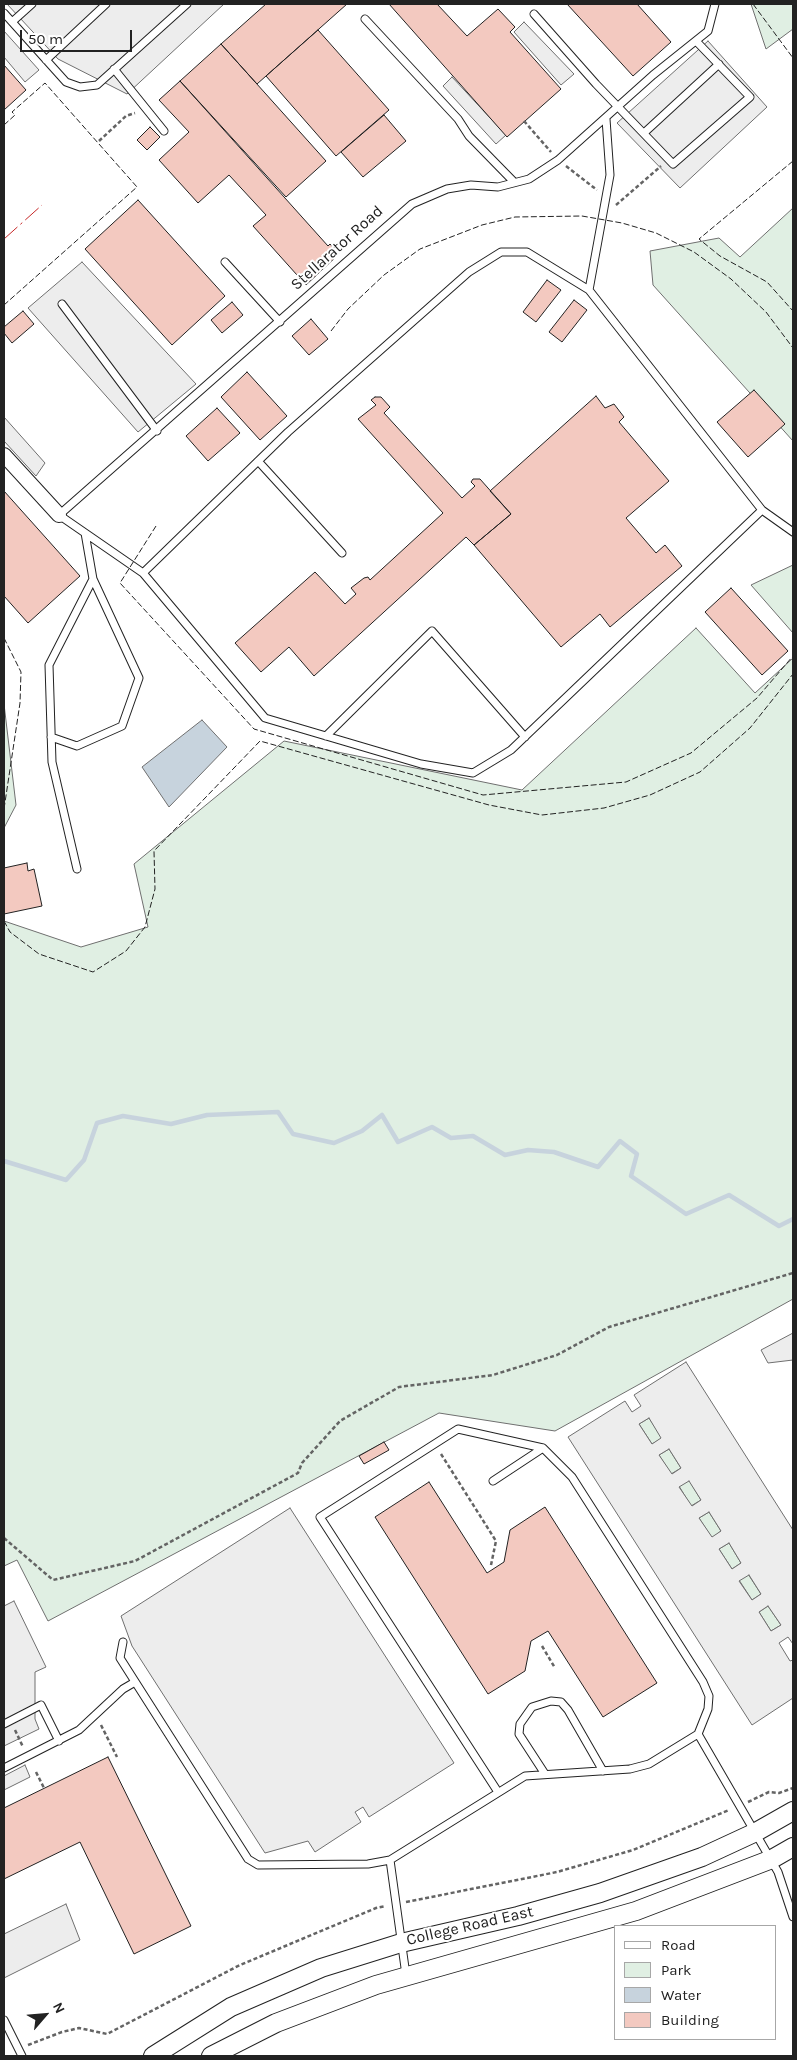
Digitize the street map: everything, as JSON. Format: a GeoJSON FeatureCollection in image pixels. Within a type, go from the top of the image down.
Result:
{"type":"FeatureCollection","features":[{"type":"Feature","properties":{"kind":"street"},"geometry":{"type":"LineString","coordinates":[[4,454],[60,515]]}},
{"type":"Feature","properties":{"kind":"street","name":"College Road East"},"geometry":{"type":"LineString","coordinates":[[153,2056],[231,2007],[320,1968],[401,1943],[518,1916],[600,1893],[702,1857],[756,1832],[793,1811]]}},
{"type":"Feature","properties":{"kind":"street","name":"College Road East"},"geometry":{"type":"LineString","coordinates":[[211,2056],[276,2023],[376,1985],[636,1911],[772,1859],[793,1847]]}},
{"type":"Feature","properties":{"kind":"lane"},"geometry":{"type":"LineString","coordinates":[[12,22],[32,4]]}},
{"type":"Feature","properties":{"kind":"lane"},"geometry":{"type":"LineString","coordinates":[[46,60],[106,4]]}},
{"type":"Feature","properties":{"kind":"lane"},"geometry":{"type":"LineString","coordinates":[[4,13],[66,82],[80,87],[97,85],[187,4]]}},
{"type":"Feature","properties":{"kind":"lane","name":"Stellarator Road"},"geometry":{"type":"LineString","coordinates":[[60,515],[412,204],[447,189],[471,185],[498,187],[529,179],[558,160],[708,31],[716,4]]}},
{"type":"Feature","properties":{"kind":"lane"},"geometry":{"type":"LineString","coordinates":[[534,14],[596,84],[673,164],[750,96],[696,41]]}},
{"type":"Feature","properties":{"kind":"lane"},"geometry":{"type":"LineString","coordinates":[[365,19],[458,118],[469,136],[514,182]]}},
{"type":"Feature","properties":{"kind":"lane"},"geometry":{"type":"LineString","coordinates":[[644,134],[718,64]]}},
{"type":"Feature","properties":{"kind":"lane"},"geometry":{"type":"LineString","coordinates":[[114,69],[164,131]]}},
{"type":"Feature","properties":{"kind":"lane"},"geometry":{"type":"LineString","coordinates":[[589,290],[610,175],[606,119]]}},
{"type":"Feature","properties":{"kind":"lane"},"geometry":{"type":"LineString","coordinates":[[143,573],[258,461],[469,272],[501,252],[527,252],[589,290],[762,510],[793,532]]}},
{"type":"Feature","properties":{"kind":"lane"},"geometry":{"type":"LineString","coordinates":[[225,262],[280,322]]}},
{"type":"Feature","properties":{"kind":"lane"},"geometry":{"type":"LineString","coordinates":[[62,304],[157,431]]}},
{"type":"Feature","properties":{"kind":"lane"},"geometry":{"type":"LineString","coordinates":[[258,461],[342,553]]}},
{"type":"Feature","properties":{"kind":"lane"},"geometry":{"type":"LineString","coordinates":[[60,515],[143,573],[265,718],[421,764],[473,773],[511,750],[762,510]]}},
{"type":"Feature","properties":{"kind":"lane"},"geometry":{"type":"LineString","coordinates":[[51,737],[76,746],[122,726],[139,678],[93,578],[85,533]]}},
{"type":"Feature","properties":{"kind":"lane"},"geometry":{"type":"LineString","coordinates":[[77,869],[52,762],[50,666],[93,578]]}},
{"type":"Feature","properties":{"kind":"lane"},"geometry":{"type":"LineString","coordinates":[[326,736],[432,631],[525,737]]}},
{"type":"Feature","properties":{"kind":"lane"},"geometry":{"type":"LineString","coordinates":[[123,1642],[120,1658],[248,1860],[258,1866],[368,1864],[390,1860],[525,1776],[630,1769],[649,1764],[698,1734],[708,1709],[709,1696],[703,1682],[572,1477],[543,1448],[458,1429],[320,1517],[498,1792]]}},
{"type":"Feature","properties":{"kind":"lane"},"geometry":{"type":"LineString","coordinates":[[493,1481],[543,1448]]}},
{"type":"Feature","properties":{"kind":"lane"},"geometry":{"type":"LineString","coordinates":[[4,1768],[79,1730],[123,1689],[135,1682]]}},
{"type":"Feature","properties":{"kind":"lane"},"geometry":{"type":"LineString","coordinates":[[544,1774],[519,1734],[525,1714],[532,1707],[551,1701],[561,1702],[568,1710],[603,1771]]}},
{"type":"Feature","properties":{"kind":"lane"},"geometry":{"type":"LineString","coordinates":[[7,1722],[42,1705],[59,1741]]}},
{"type":"Feature","properties":{"kind":"lane"},"geometry":{"type":"LineString","coordinates":[[698,1734],[772,1859],[793,1917]]}},
{"type":"Feature","properties":{"kind":"lane"},"geometry":{"type":"LineString","coordinates":[[390,1860],[407,1976]]}},
{"type":"Feature","properties":{"kind":"lane"},"geometry":{"type":"LineString","coordinates":[[4,2020],[22,2056]]}},
{"type":"Feature","properties":{"kind":"path"},"geometry":{"type":"LineString","coordinates":[[99,141],[126,116],[145,108]]}},
{"type":"Feature","properties":{"kind":"path"},"geometry":{"type":"LineString","coordinates":[[524,121],[558,160],[615,206],[659,167],[673,164]]}},
{"type":"Feature","properties":{"kind":"path"},"geometry":{"type":"LineString","coordinates":[[4,1538],[53,1580],[135,1561],[298,1473],[302,1463],[340,1422],[399,1387],[493,1375],[557,1355],[609,1326],[793,1273]]}},
{"type":"Feature","properties":{"kind":"path"},"geometry":{"type":"LineString","coordinates":[[441,1454],[496,1541],[491,1565]]}},
{"type":"Feature","properties":{"kind":"path"},"geometry":{"type":"LineString","coordinates":[[542,1646],[555,1668]]}},
{"type":"Feature","properties":{"kind":"path"},"geometry":{"type":"LineString","coordinates":[[7,1722],[24,1747]]}},
{"type":"Feature","properties":{"kind":"path"},"geometry":{"type":"LineString","coordinates":[[101,1726],[117,1758]]}},
{"type":"Feature","properties":{"kind":"path"},"geometry":{"type":"LineString","coordinates":[[36,1772],[44,1788]]}},
{"type":"Feature","properties":{"kind":"green space"},"geometry":{"type":"Polygon","coordinates":[[[751,4],[793,4],[793,29],[766,49],[751,4]]]}},
{"type":"Feature","properties":{"kind":"green space"},"geometry":{"type":"Polygon","coordinates":[[[793,208],[793,441],[653,285],[650,251],[719,238],[740,257],[793,208]]]}},
{"type":"Feature","properties":{"kind":"green space"},"geometry":{"type":"Polygon","coordinates":[[[793,565],[793,633],[751,585],[793,565]]]}},
{"type":"Feature","properties":{"kind":"green space"},"geometry":{"type":"Polygon","coordinates":[[[696,628],[755,693],[793,658],[793,1299],[555,1431],[439,1413],[48,1621],[17,1560],[4,1566],[4,921],[81,947],[148,927],[134,864],[284,741],[522,790],[696,628]]]}},
{"type":"Feature","properties":{"kind":"green space"},"geometry":{"type":"Polygon","coordinates":[[[4,704],[16,805],[4,828],[4,704]]]}},
{"type":"Feature","properties":{"kind":"green space"},"geometry":{"type":"Polygon","coordinates":[[[649,1418],[662,1438],[652,1444],[639,1424],[649,1418]]]}},
{"type":"Feature","properties":{"kind":"green space"},"geometry":{"type":"Polygon","coordinates":[[[669,1449],[681,1468],[671,1474],[659,1455],[669,1449]]]}},
{"type":"Feature","properties":{"kind":"green space"},"geometry":{"type":"Polygon","coordinates":[[[689,1480],[701,1500],[691,1506],[679,1486],[689,1480]]]}},
{"type":"Feature","properties":{"kind":"green space"},"geometry":{"type":"Polygon","coordinates":[[[709,1512],[721,1531],[712,1538],[699,1518],[709,1512]]]}},
{"type":"Feature","properties":{"kind":"green space"},"geometry":{"type":"Polygon","coordinates":[[[729,1543],[741,1563],[732,1569],[719,1549],[729,1543]]]}},
{"type":"Feature","properties":{"kind":"green space"},"geometry":{"type":"Polygon","coordinates":[[[748,1574],[761,1594],[752,1600],[739,1580],[748,1574]]]}},
{"type":"Feature","properties":{"kind":"green space"},"geometry":{"type":"Polygon","coordinates":[[[768,1606],[781,1625],[771,1631],[759,1612],[768,1606]]]}},
{"type":"Feature","properties":{"kind":"shaded area"},"geometry":{"type":"Polygon","coordinates":[[[7,4],[224,4],[127,94],[58,59],[7,4]]]}},
{"type":"Feature","properties":{"kind":"shaded area"},"geometry":{"type":"Polygon","coordinates":[[[524,22],[574,74],[561,85],[514,32],[524,22]]]}},
{"type":"Feature","properties":{"kind":"shaded area"},"geometry":{"type":"Polygon","coordinates":[[[4,31],[39,70],[25,82],[4,57],[4,31]]]}},
{"type":"Feature","properties":{"kind":"shaded area"},"geometry":{"type":"Polygon","coordinates":[[[708,41],[767,107],[680,188],[617,123],[708,41]]]}},
{"type":"Feature","properties":{"kind":"shaded area"},"geometry":{"type":"Polygon","coordinates":[[[452,77],[506,135],[496,144],[443,86],[452,77]]]}},
{"type":"Feature","properties":{"kind":"shaded area"},"geometry":{"type":"Polygon","coordinates":[[[82,262],[196,384],[138,432],[28,308],[82,262]]]}},
{"type":"Feature","properties":{"kind":"shaded area"},"geometry":{"type":"Polygon","coordinates":[[[4,417],[45,463],[36,476],[4,441],[4,417]]]}},
{"type":"Feature","properties":{"kind":"shaded area"},"geometry":{"type":"Polygon","coordinates":[[[793,1333],[793,1360],[768,1363],[761,1350],[793,1333]]]}},
{"type":"Feature","properties":{"kind":"shaded area"},"geometry":{"type":"Polygon","coordinates":[[[686,1362],[793,1530],[793,1644],[788,1637],[779,1643],[790,1661],[793,1660],[793,1698],[752,1725],[568,1437],[625,1401],[632,1412],[641,1406],[634,1395],[686,1362]],[[649,1418],[639,1424],[652,1444],[661,1438],[649,1418]],[[669,1449],[659,1455],[672,1474],[681,1468],[669,1449]],[[689,1481],[679,1487],[692,1506],[701,1500],[689,1481]],[[709,1512],[699,1518],[712,1537],[721,1531],[709,1512]],[[729,1543],[719,1549],[732,1569],[741,1563],[729,1543]],[[749,1575],[739,1581],[752,1600],[761,1594],[749,1575]],[[768,1606],[759,1612],[771,1631],[781,1625],[768,1606]]]}},
{"type":"Feature","properties":{"kind":"shaded area"},"geometry":{"type":"Polygon","coordinates":[[[290,1508],[454,1763],[369,1817],[363,1807],[355,1812],[361,1822],[315,1852],[308,1841],[265,1853],[132,1646],[121,1616],[290,1508]]]}},
{"type":"Feature","properties":{"kind":"shaded area"},"geometry":{"type":"Polygon","coordinates":[[[14,1601],[46,1667],[35,1672],[35,1719],[39,1729],[4,1746],[4,1606],[14,1601]]]}},
{"type":"Feature","properties":{"kind":"shaded area"},"geometry":{"type":"Polygon","coordinates":[[[25,1765],[30,1777],[4,1790],[4,1776],[25,1765]]]}},
{"type":"Feature","properties":{"kind":"shaded area"},"geometry":{"type":"Polygon","coordinates":[[[66,1904],[80,1940],[4,1978],[4,1934],[66,1904]]]}},
{"type":"Feature","properties":{"kind":"water"},"geometry":{"type":"Polygon","coordinates":[[[202,720],[227,747],[169,807],[142,767],[202,720]]]}},
{"type":"Feature","properties":{"kind":"building"},"geometry":{"type":"Polygon","coordinates":[[[266,4],[347,4],[257,84],[221,44],[266,4]]]}},
{"type":"Feature","properties":{"kind":"building"},"geometry":{"type":"Polygon","coordinates":[[[389,4],[437,4],[467,36],[498,9],[515,27],[510,32],[561,89],[507,137],[389,4]]]}},
{"type":"Feature","properties":{"kind":"building"},"geometry":{"type":"Polygon","coordinates":[[[567,4],[637,4],[671,42],[633,76],[567,4]]]}},
{"type":"Feature","properties":{"kind":"building"},"geometry":{"type":"Polygon","coordinates":[[[318,30],[389,110],[336,156],[266,76],[318,30]]]}},
{"type":"Feature","properties":{"kind":"building"},"geometry":{"type":"Polygon","coordinates":[[[221,44],[326,161],[286,197],[180,81],[221,44]]]}},
{"type":"Feature","properties":{"kind":"building"},"geometry":{"type":"Polygon","coordinates":[[[4,65],[26,90],[4,110],[4,65]]]}},
{"type":"Feature","properties":{"kind":"building"},"geometry":{"type":"Polygon","coordinates":[[[180,81],[328,246],[330,244],[339,254],[306,285],[253,226],[266,215],[229,175],[198,203],[159,160],[189,132],[159,100],[180,81]]]}},
{"type":"Feature","properties":{"kind":"building"},"geometry":{"type":"Polygon","coordinates":[[[384,115],[406,141],[363,177],[341,152],[384,115]]]}},
{"type":"Feature","properties":{"kind":"building"},"geometry":{"type":"Polygon","coordinates":[[[150,127],[160,137],[147,150],[137,140],[150,127]]]}},
{"type":"Feature","properties":{"kind":"building"},"geometry":{"type":"Polygon","coordinates":[[[138,200],[225,296],[172,345],[85,249],[138,200]]]}},
{"type":"Feature","properties":{"kind":"building"},"geometry":{"type":"Polygon","coordinates":[[[547,280],[561,290],[536,322],[523,312],[547,280]]]}},
{"type":"Feature","properties":{"kind":"building"},"geometry":{"type":"Polygon","coordinates":[[[574,300],[587,310],[562,342],[549,332],[574,300]]]}},
{"type":"Feature","properties":{"kind":"building"},"geometry":{"type":"Polygon","coordinates":[[[232,302],[243,315],[222,333],[211,320],[232,302]]]}},
{"type":"Feature","properties":{"kind":"building"},"geometry":{"type":"Polygon","coordinates":[[[23,311],[34,324],[12,343],[4,333],[4,327],[23,311]]]}},
{"type":"Feature","properties":{"kind":"building"},"geometry":{"type":"Polygon","coordinates":[[[311,319],[328,339],[309,355],[292,336],[311,319]]]}},
{"type":"Feature","properties":{"kind":"building"},"geometry":{"type":"Polygon","coordinates":[[[247,372],[287,416],[260,440],[221,397],[247,372]]]}},
{"type":"Feature","properties":{"kind":"building"},"geometry":{"type":"Polygon","coordinates":[[[754,390],[785,424],[748,457],[717,422],[754,390]]]}},
{"type":"Feature","properties":{"kind":"building"},"geometry":{"type":"Polygon","coordinates":[[[596,396],[605,408],[614,404],[624,417],[619,422],[669,481],[626,518],[656,553],[665,545],[682,566],[610,627],[600,614],[561,647],[474,545],[511,514],[490,491],[596,396]]]}},
{"type":"Feature","properties":{"kind":"building"},"geometry":{"type":"Polygon","coordinates":[[[375,397],[381,397],[390,407],[384,413],[462,498],[475,486],[471,482],[473,479],[480,479],[511,514],[474,545],[466,537],[314,676],[289,647],[261,672],[235,643],[315,572],[345,604],[356,594],[351,588],[364,578],[368,577],[370,580],[443,513],[358,419],[376,405],[371,400],[375,397]]]}},
{"type":"Feature","properties":{"kind":"building"},"geometry":{"type":"Polygon","coordinates":[[[217,408],[240,433],[208,461],[186,436],[217,408]]]}},
{"type":"Feature","properties":{"kind":"building"},"geometry":{"type":"Polygon","coordinates":[[[4,491],[80,576],[28,623],[4,596],[4,491]]]}},
{"type":"Feature","properties":{"kind":"building"},"geometry":{"type":"Polygon","coordinates":[[[731,588],[788,651],[762,675],[705,612],[731,588]]]}},
{"type":"Feature","properties":{"kind":"building"},"geometry":{"type":"Polygon","coordinates":[[[27,863],[28,871],[34,869],[42,906],[4,914],[4,868],[27,863]]]}},
{"type":"Feature","properties":{"kind":"building"},"geometry":{"type":"Polygon","coordinates":[[[384,1442],[389,1450],[364,1464],[359,1456],[384,1442]]]}},
{"type":"Feature","properties":{"kind":"building"},"geometry":{"type":"Polygon","coordinates":[[[429,1482],[487,1573],[504,1562],[510,1530],[545,1507],[657,1683],[603,1717],[548,1631],[531,1641],[525,1671],[488,1694],[375,1517],[429,1482]]]}},
{"type":"Feature","properties":{"kind":"building"},"geometry":{"type":"Polygon","coordinates":[[[108,1757],[191,1926],[134,1954],[80,1842],[4,1879],[4,1808],[108,1757]]]}},
{"type":"Feature","properties":{"kind":"waterway"},"geometry":{"type":"LineString","coordinates":[[4,1161],[66,1180],[84,1160],[97,1123],[123,1116],[171,1124],[207,1115],[278,1112],[293,1134],[334,1143],[362,1131],[382,1115],[398,1142],[432,1127],[451,1138],[473,1136],[505,1155],[528,1150],[554,1152],[598,1167],[620,1141],[637,1154],[631,1176],[686,1214],[729,1195],[779,1226],[793,1219]]}},
{"type":"Feature","properties":{"kind":"fence"},"geometry":{"type":"LineString","coordinates":[[753,4],[793,58]]}},
{"type":"Feature","properties":{"kind":"fence"},"geometry":{"type":"LineString","coordinates":[[4,125],[15,115],[12,112],[45,83],[137,187],[4,305]]}},
{"type":"Feature","properties":{"kind":"fence"},"geometry":{"type":"LineString","coordinates":[[793,161],[699,239],[720,256],[767,282],[793,311]]}},
{"type":"Feature","properties":{"kind":"fence"},"geometry":{"type":"LineString","coordinates":[[331,331],[348,309],[384,275],[420,249],[482,225],[515,217],[582,216],[622,223],[656,233],[694,252],[731,279],[766,312],[793,348]]}},
{"type":"Feature","properties":{"kind":"fence"},"geometry":{"type":"LineString","coordinates":[[156,526],[120,583],[254,729],[483,795],[626,782],[691,753],[757,698],[793,656]]}},
{"type":"Feature","properties":{"kind":"fence"},"geometry":{"type":"LineString","coordinates":[[4,638],[21,672],[20,703],[4,809]]}},
{"type":"Feature","properties":{"kind":"fence"},"geometry":{"type":"LineString","coordinates":[[4,921],[10,932],[39,954],[93,972],[126,951],[145,927],[155,889],[154,851],[260,741],[489,805],[542,815],[604,808],[650,795],[700,772],[750,728],[793,674]]}},
{"type":"Feature","properties":{"kind":"power"},"geometry":{"type":"LineString","coordinates":[[4,239],[42,205]]}}]}
